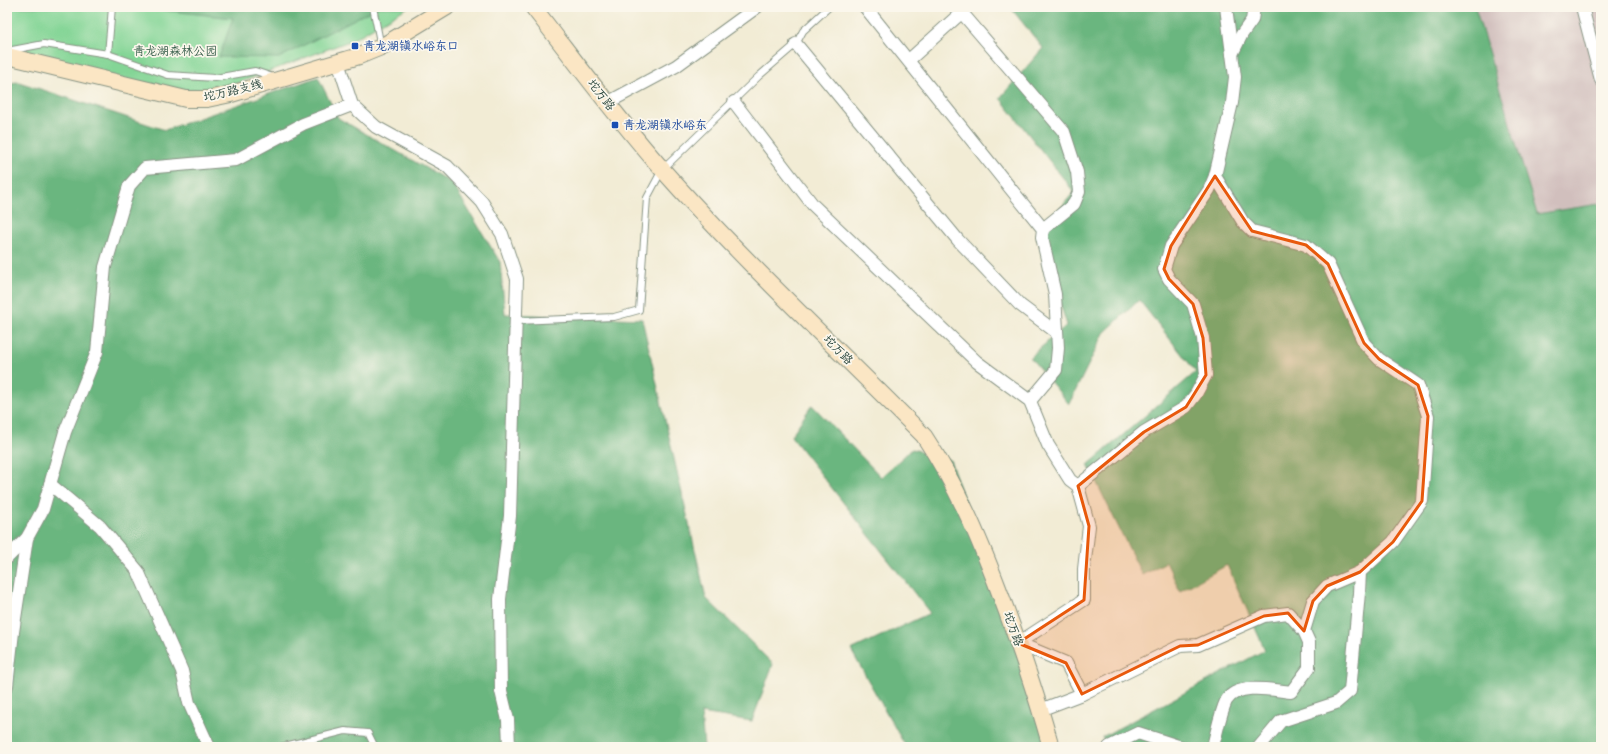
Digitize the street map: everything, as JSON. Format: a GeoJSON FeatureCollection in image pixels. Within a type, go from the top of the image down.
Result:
{"type":"FeatureCollection","features":[{"type":"Feature","properties":{"kind":"main road","name":"坨万路支线"},"geometry":{"type":"LineString","coordinates":[[7,56],[186,99],[207,99],[225,96],[359,56],[381,47],[447,7]]}},
{"type":"Feature","properties":{"kind":"main road","name":"坨万路"},"geometry":{"type":"LineString","coordinates":[[533,7],[607,103],[662,170],[756,270],[924,436],[949,476],[974,526],[1018,643],[1040,710],[1050,747]]}},
{"type":"Feature","properties":{"kind":"street"},"geometry":{"type":"LineString","coordinates":[[607,103],[676,66],[757,7]]}},
{"type":"Feature","properties":{"kind":"street"},"geometry":{"type":"LineString","coordinates":[[865,7],[1043,229]]}},
{"type":"Feature","properties":{"kind":"street"},"geometry":{"type":"LineString","coordinates":[[1078,486],[1144,432],[1186,407],[1196,394],[1206,375],[1203,338],[1193,304],[1169,279],[1164,269],[1172,246],[1209,190],[1215,176],[1232,103],[1235,77],[1226,7]]}},
{"type":"Feature","properties":{"kind":"street"},"geometry":{"type":"LineString","coordinates":[[1232,54],[1242,34],[1252,20],[1254,7]]}},
{"type":"Feature","properties":{"kind":"street"},"geometry":{"type":"LineString","coordinates":[[1582,7],[1601,80]]}},
{"type":"Feature","properties":{"kind":"street"},"geometry":{"type":"LineString","coordinates":[[908,60],[958,10],[1064,132],[1077,172],[1079,192],[1074,204],[1043,229],[1042,237],[1055,294],[1058,348],[1056,370],[1030,401]]}},
{"type":"Feature","properties":{"kind":"street"},"geometry":{"type":"LineString","coordinates":[[796,44],[958,240],[1020,305],[1056,332]]}},
{"type":"Feature","properties":{"kind":"street"},"geometry":{"type":"LineString","coordinates":[[338,62],[352,105],[376,127],[447,166],[482,202],[502,234],[517,279],[510,516],[500,599],[502,691],[508,720],[509,747]]}},
{"type":"Feature","properties":{"kind":"street"},"geometry":{"type":"LineString","coordinates":[[734,102],[818,210],[977,362],[1030,401],[1048,445],[1070,480],[1078,486],[1089,526],[1084,569],[1084,600],[1018,643]]}},
{"type":"Feature","properties":{"kind":"street"},"geometry":{"type":"LineString","coordinates":[[7,558],[27,538],[43,510],[65,432],[97,352],[104,267],[129,186],[145,168],[236,160],[304,124],[352,105]]}},
{"type":"Feature","properties":{"kind":"street"},"geometry":{"type":"LineString","coordinates":[[1215,176],[1244,222],[1252,230],[1306,245],[1328,264],[1364,343],[1378,359],[1418,385],[1428,416],[1422,501],[1393,542],[1360,572],[1327,586],[1313,601],[1304,631]]}},
{"type":"Feature","properties":{"kind":"street"},"geometry":{"type":"LineString","coordinates":[[50,484],[100,526],[138,571],[182,671],[189,703],[209,747]]}},
{"type":"Feature","properties":{"kind":"street"},"geometry":{"type":"LineString","coordinates":[[7,686],[13,632],[27,538]]}},
{"type":"Feature","properties":{"kind":"street"},"geometry":{"type":"LineString","coordinates":[[1259,747],[1281,721],[1336,703],[1350,691],[1360,593],[1360,572]]}},
{"type":"Feature","properties":{"kind":"street"},"geometry":{"type":"LineString","coordinates":[[1040,710],[1082,694],[1180,646],[1198,645],[1264,616],[1288,613],[1304,631],[1309,642],[1310,668],[1290,692],[1251,688],[1232,694],[1226,701],[1213,746],[1210,747]]}},
{"type":"Feature","properties":{"kind":"street"},"geometry":{"type":"LineString","coordinates":[[1018,643],[1066,664],[1082,694]]}},
{"type":"Feature","properties":{"kind":"street"},"geometry":{"type":"LineString","coordinates":[[1110,747],[1138,733],[1181,747]]}},
{"type":"Feature","properties":{"kind":"lane"},"geometry":{"type":"LineString","coordinates":[[108,54],[112,7]]}},
{"type":"Feature","properties":{"kind":"lane"},"geometry":{"type":"LineString","coordinates":[[373,7],[381,47]]}},
{"type":"Feature","properties":{"kind":"lane"},"geometry":{"type":"LineString","coordinates":[[516,321],[614,317],[639,310],[646,198],[662,170],[734,102],[759,76],[796,44],[803,31],[829,7]]}},
{"type":"Feature","properties":{"kind":"lane"},"geometry":{"type":"LineString","coordinates":[[7,51],[44,44],[108,54],[168,75],[215,78],[255,71],[281,79]]}},
{"type":"Feature","properties":{"kind":"lane"},"geometry":{"type":"LineString","coordinates":[[281,747],[345,731],[368,733],[373,743],[373,747]]}},
{"type":"Feature","properties":{"kind":"highlighted area"},"geometry":{"type":"Polygon","coordinates":[[[1215,176],[1252,231],[1306,245],[1328,264],[1364,343],[1379,359],[1418,385],[1428,416],[1422,501],[1393,542],[1360,572],[1327,586],[1313,601],[1304,631],[1288,613],[1264,616],[1198,645],[1180,646],[1082,694],[1066,663],[1018,643],[1084,600],[1089,526],[1078,486],[1144,432],[1186,407],[1206,375],[1203,338],[1193,304],[1169,279],[1164,269],[1171,246],[1215,176]]]}},
{"type":"Feature","properties":{"kind":"shaded area"},"geometry":{"type":"Polygon","coordinates":[[[1414,7],[1601,7],[1601,747],[1414,7]]]}},
{"type":"Feature","properties":{"kind":"green space","name":"青龙湖森林公园"},"geometry":{"type":"Polygon","coordinates":[[[7,7],[408,7],[352,40],[227,87],[174,97],[7,51],[7,7]]]}},
{"type":"Feature","properties":{"kind":"green space"},"geometry":{"type":"Polygon","coordinates":[[[135,7],[378,7],[279,58],[219,57],[233,18],[135,7]]]}},
{"type":"Feature","properties":{"kind":"green space"},"geometry":{"type":"Polygon","coordinates":[[[1010,7],[1475,7],[1537,214],[1599,204],[1601,210],[1601,747],[1107,747],[1102,737],[1265,650],[1227,565],[1180,591],[1166,562],[1142,575],[1088,465],[1196,372],[1139,300],[1104,333],[1069,404],[1030,357],[1067,325],[1038,235],[1074,192],[1000,98],[1043,48],[1010,7]]]}},
{"type":"Feature","properties":{"kind":"green space"},"geometry":{"type":"Polygon","coordinates":[[[318,77],[338,118],[452,183],[500,262],[505,314],[642,319],[706,598],[773,664],[752,721],[701,713],[704,747],[7,747],[7,83],[19,82],[165,130],[318,77]]]}},
{"type":"Feature","properties":{"kind":"green space"},"geometry":{"type":"Polygon","coordinates":[[[812,405],[881,477],[912,449],[950,460],[1048,738],[1049,747],[906,747],[851,650],[930,613],[791,436],[812,405]]]}},
{"type":"Feature","properties":{"kind":"place","name":"青龙湖镇水峪东口"},"geometry":{"type":"Point","coordinates":[355,46]}},
{"type":"Feature","properties":{"kind":"place","name":"青龙湖镇水峪东"},"geometry":{"type":"Point","coordinates":[615,125]}}]}
